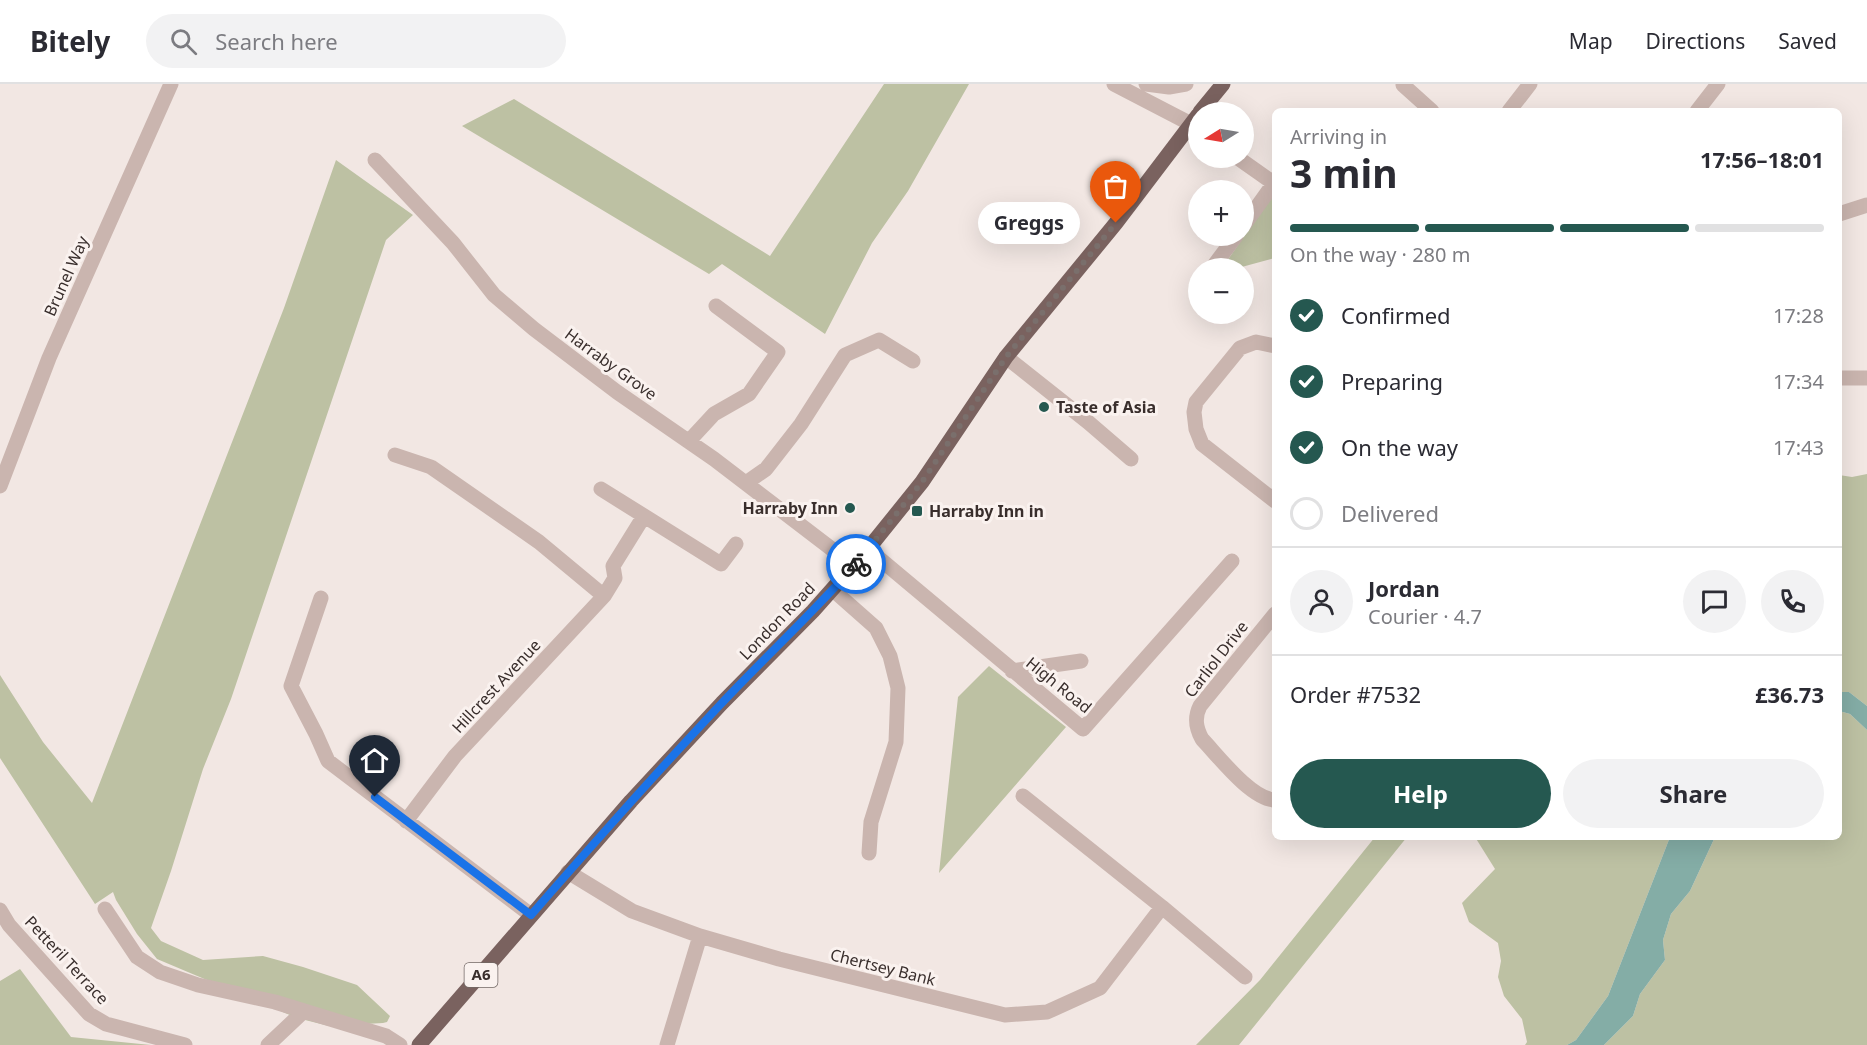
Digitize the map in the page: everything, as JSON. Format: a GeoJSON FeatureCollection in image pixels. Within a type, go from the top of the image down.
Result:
{"type":"FeatureCollection","features":[{"type":"Feature","properties":{"kind":"main road","name":"London Road"},"geometry":{"type":"LineString","coordinates":[[1210,102],[1223,84]]}},
{"type":"Feature","properties":{"kind":"main road","name":"London Road"},"geometry":{"type":"LineString","coordinates":[[419,1045],[631,801],[854,566],[922,482],[1006,357],[1188,131]]}},
{"type":"Feature","properties":{"kind":"street","name":"Brunel Way"},"geometry":{"type":"LineString","coordinates":[[0,486],[49,358],[171,84]]}},
{"type":"Feature","properties":{"kind":"street"},"geometry":{"type":"LineString","coordinates":[[1114,84],[1188,116]]}},
{"type":"Feature","properties":{"kind":"street"},"geometry":{"type":"LineString","coordinates":[[1146,84],[1169,87],[1186,84]]}},
{"type":"Feature","properties":{"kind":"street"},"geometry":{"type":"LineString","coordinates":[[1511,108],[1530,84]]}},
{"type":"Feature","properties":{"kind":"street"},"geometry":{"type":"LineString","coordinates":[[1699,108],[1718,84]]}},
{"type":"Feature","properties":{"kind":"street"},"geometry":{"type":"LineString","coordinates":[[1403,85],[1416,106]]}},
{"type":"Feature","properties":{"kind":"street","name":"Harraby Grove"},"geometry":{"type":"LineString","coordinates":[[375,160],[453,243],[494,294],[534,329],[617,392],[746,483],[854,566]]}},
{"type":"Feature","properties":{"kind":"street"},"geometry":{"type":"LineString","coordinates":[[1252,168],[1272,182]]}},
{"type":"Feature","properties":{"kind":"street"},"geometry":{"type":"LineString","coordinates":[[1254,211],[1272,186]]}},
{"type":"Feature","properties":{"kind":"street"},"geometry":{"type":"LineString","coordinates":[[1842,213],[1867,206]]}},
{"type":"Feature","properties":{"kind":"street"},"geometry":{"type":"LineString","coordinates":[[689,441],[714,414],[749,394],[778,352],[716,306]]}},
{"type":"Feature","properties":{"kind":"street"},"geometry":{"type":"LineString","coordinates":[[746,483],[766,470],[801,424],[845,355],[879,340],[913,361]]}},
{"type":"Feature","properties":{"kind":"street"},"geometry":{"type":"LineString","coordinates":[[1272,345],[1256,342],[1240,348],[1197,402],[1194,411],[1196,429],[1202,444],[1272,499]]}},
{"type":"Feature","properties":{"kind":"street"},"geometry":{"type":"LineString","coordinates":[[1006,357],[1131,459]]}},
{"type":"Feature","properties":{"kind":"street"},"geometry":{"type":"LineString","coordinates":[[1842,378],[1867,378]]}},
{"type":"Feature","properties":{"kind":"street"},"geometry":{"type":"LineString","coordinates":[[395,455],[431,466],[539,542],[604,596]]}},
{"type":"Feature","properties":{"kind":"street"},"geometry":{"type":"LineString","coordinates":[[601,489],[721,564],[736,544]]}},
{"type":"Feature","properties":{"kind":"street","name":"Hillcrest Avenue"},"geometry":{"type":"LineString","coordinates":[[406,821],[456,756],[604,596],[615,578],[613,566],[644,516]]}},
{"type":"Feature","properties":{"kind":"street","name":"High Road"},"geometry":{"type":"LineString","coordinates":[[868,549],[1083,729],[1232,561]]}},
{"type":"Feature","properties":{"kind":"street"},"geometry":{"type":"LineString","coordinates":[[833,590],[876,628],[890,656],[898,688],[896,742],[871,822],[869,853]]}},
{"type":"Feature","properties":{"kind":"street"},"geometry":{"type":"LineString","coordinates":[[321,598],[291,686],[328,760],[531,915]]}},
{"type":"Feature","properties":{"kind":"street","name":"Carliol Drive"},"geometry":{"type":"LineString","coordinates":[[1272,618],[1200,706],[1196,715],[1198,731],[1202,739],[1252,791],[1272,800]]}},
{"type":"Feature","properties":{"kind":"street"},"geometry":{"type":"LineString","coordinates":[[1012,671],[1081,661]]}},
{"type":"Feature","properties":{"kind":"street"},"geometry":{"type":"LineString","coordinates":[[1023,796],[1245,976]]}},
{"type":"Feature","properties":{"kind":"street","name":"Chertsey Bank"},"geometry":{"type":"LineString","coordinates":[[568,872],[632,911],[700,936],[780,959],[1005,1015],[1047,1012],[1100,988],[1162,907]]}},
{"type":"Feature","properties":{"kind":"street"},"geometry":{"type":"LineString","coordinates":[[105,909],[137,957],[160,972],[198,985],[275,1002],[386,1036],[400,1045]]}},
{"type":"Feature","properties":{"kind":"street","name":"Petteril Terrace"},"geometry":{"type":"LineString","coordinates":[[0,910],[15,932],[89,1014],[106,1024],[185,1045]]}},
{"type":"Feature","properties":{"kind":"street"},"geometry":{"type":"LineString","coordinates":[[667,1045],[700,936]]}},
{"type":"Feature","properties":{"kind":"street"},"geometry":{"type":"LineString","coordinates":[[268,1045],[303,1011]]}},
{"type":"Feature","properties":{"kind":"green space"},"geometry":{"type":"Polygon","coordinates":[[[884,84],[969,84],[908,191],[872,243],[825,334],[722,264],[709,274],[462,126],[514,99],[770,256],[884,84]]]}},
{"type":"Feature","properties":{"kind":"green space"},"geometry":{"type":"Polygon","coordinates":[[[336,160],[413,215],[386,240],[231,699],[203,769],[151,928],[161,941],[203,960],[263,956],[357,985],[390,1016],[387,1022],[383,1023],[329,1026],[297,1018],[157,959],[137,934],[113,892],[95,904],[0,758],[0,675],[43,742],[92,803],[284,308],[336,160]]]}},
{"type":"Feature","properties":{"kind":"green space"},"geometry":{"type":"Polygon","coordinates":[[[1272,196],[1272,259],[1254,264],[1254,258],[1229,258],[1237,246],[1254,246],[1254,222],[1272,196]]]}},
{"type":"Feature","properties":{"kind":"green space"},"geometry":{"type":"Polygon","coordinates":[[[1867,474],[1867,706],[1849,692],[1842,692],[1842,475],[1852,477],[1867,474]]]}},
{"type":"Feature","properties":{"kind":"green space"},"geometry":{"type":"Polygon","coordinates":[[[989,666],[1066,727],[939,873],[958,697],[989,666]]]}},
{"type":"Feature","properties":{"kind":"green space"},"geometry":{"type":"Polygon","coordinates":[[[1842,712],[1850,714],[1867,730],[1867,1045],[1604,1045],[1633,1016],[1640,994],[1665,960],[1663,940],[1671,914],[1690,891],[1714,840],[1842,840],[1842,712]]]}},
{"type":"Feature","properties":{"kind":"green space"},"geometry":{"type":"Polygon","coordinates":[[[1373,840],[1405,840],[1239,1045],[1196,1045],[1260,980],[1373,840]]]}},
{"type":"Feature","properties":{"kind":"green space"},"geometry":{"type":"Polygon","coordinates":[[[1477,840],[1669,840],[1608,996],[1576,1040],[1567,1045],[1525,1045],[1527,1042],[1522,1019],[1504,996],[1498,977],[1501,961],[1498,943],[1469,922],[1462,903],[1495,869],[1477,840]]]}},
{"type":"Feature","properties":{"kind":"green space"},"geometry":{"type":"Polygon","coordinates":[[[20,969],[71,1037],[151,1045],[0,1045],[0,981],[20,969]]]}},
{"type":"Feature","properties":{"kind":"water"},"geometry":{"type":"Polygon","coordinates":[[[1842,692],[1849,692],[1867,706],[1867,730],[1850,714],[1842,712],[1842,692]]]}},
{"type":"Feature","properties":{"kind":"water"},"geometry":{"type":"Polygon","coordinates":[[[1669,840],[1714,840],[1690,891],[1671,914],[1663,940],[1665,960],[1640,994],[1633,1016],[1604,1045],[1567,1045],[1576,1040],[1608,996],[1669,840]]]}},
{"type":"Feature","properties":{"kind":"way so far"},"geometry":{"type":"LineString","coordinates":[[856,564],[922,482],[1006,357],[1116,223]]}},
{"type":"Feature","properties":{"kind":"place","name":"Greggs"},"geometry":{"type":"Point","coordinates":[1116,223]}},
{"type":"Feature","properties":{"kind":"place","name":"Taste of Asia"},"geometry":{"type":"Point","coordinates":[1044,407]}},
{"type":"Feature","properties":{"kind":"place","name":"Harraby Inn"},"geometry":{"type":"Point","coordinates":[850,508]}},
{"type":"Feature","properties":{"kind":"place","name":"Harraby Inn in"},"geometry":{"type":"Point","coordinates":[917,511]}},
{"type":"Feature","properties":{"kind":"route"},"geometry":{"type":"LineString","coordinates":[[375,797],[531,915],[631,801],[856,564]]}}]}
